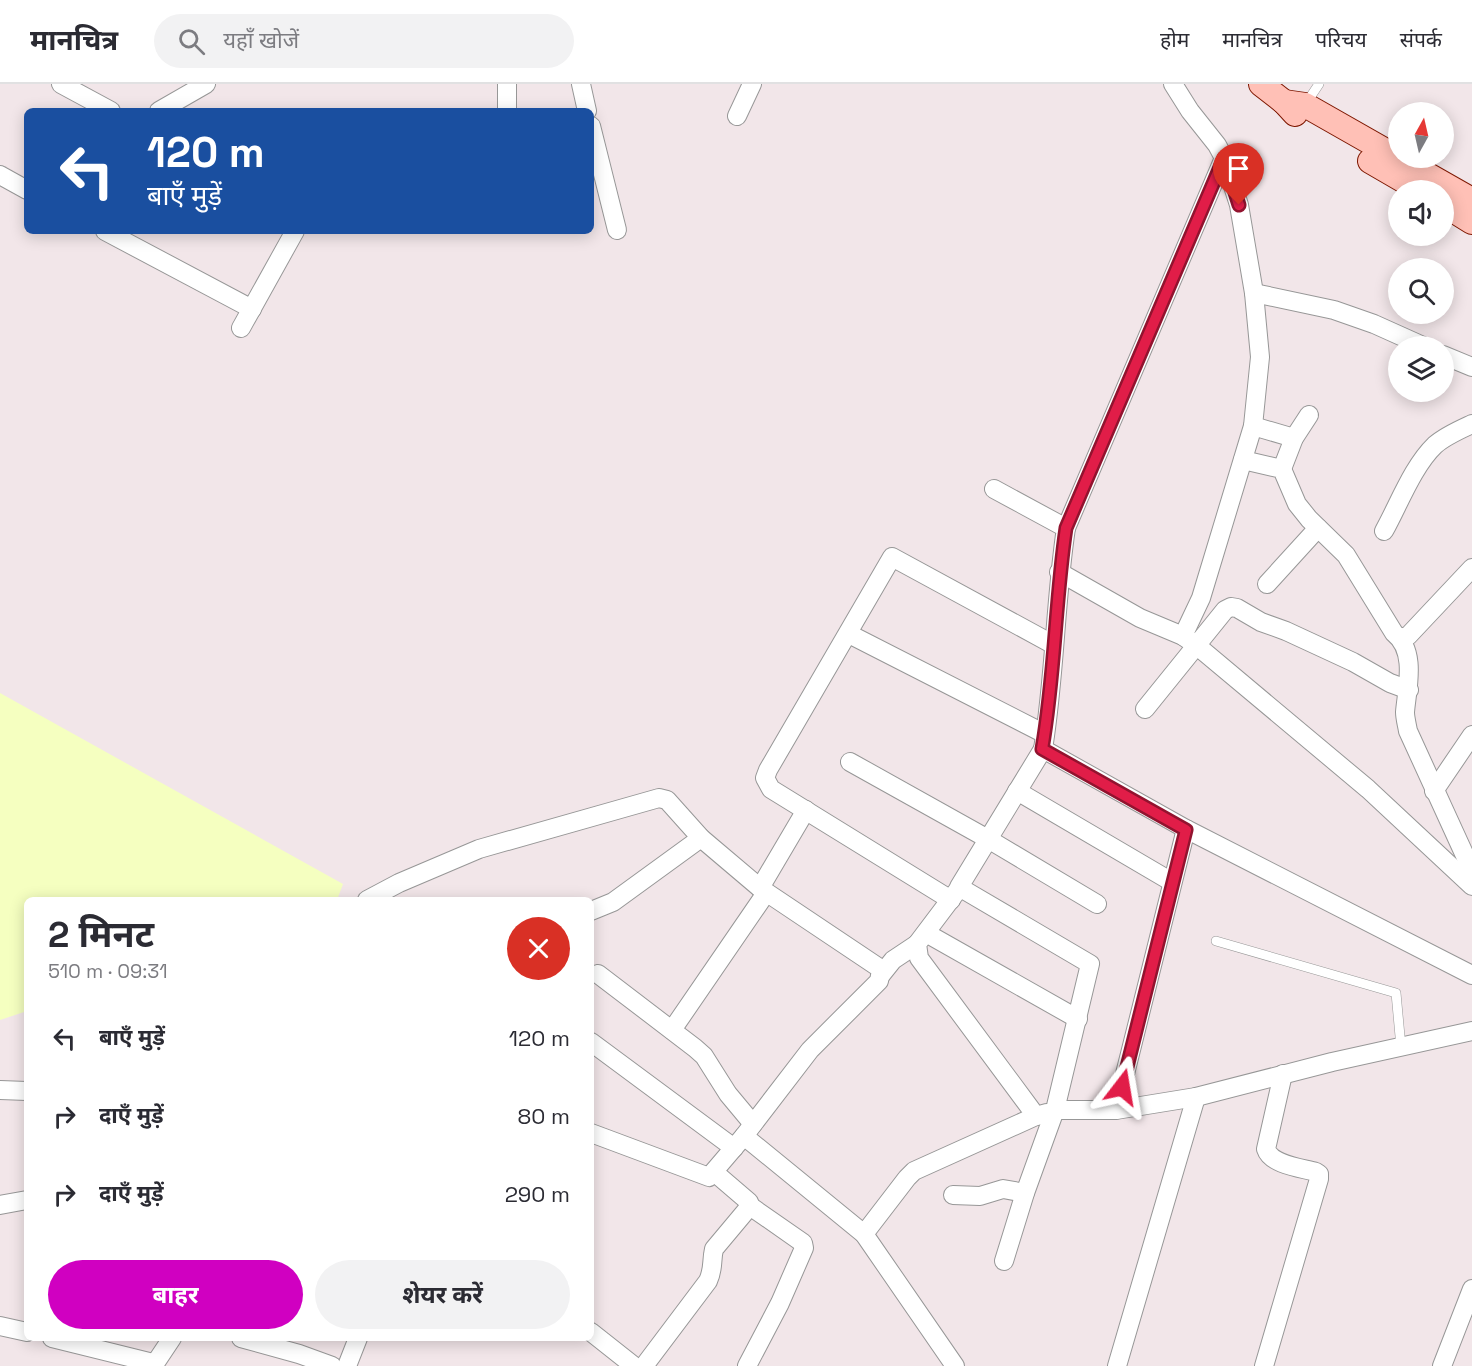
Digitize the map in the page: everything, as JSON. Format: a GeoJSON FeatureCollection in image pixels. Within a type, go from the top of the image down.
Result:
{"type":"FeatureCollection","features":[{"type":"Feature","properties":{"kind":"main road"},"geometry":{"type":"LineString","coordinates":[[1261,84],[1472,200]]}},
{"type":"Feature","properties":{"kind":"main road"},"geometry":{"type":"LineString","coordinates":[[1295,103],[1296,116],[1403,180]]}},
{"type":"Feature","properties":{"kind":"main road"},"geometry":{"type":"LineString","coordinates":[[1454,211],[1472,222]]}},
{"type":"Feature","properties":{"kind":"street"},"geometry":{"type":"LineString","coordinates":[[61,84],[105,108]]}},
{"type":"Feature","properties":{"kind":"street"},"geometry":{"type":"LineString","coordinates":[[164,108],[206,84]]}},
{"type":"Feature","properties":{"kind":"street"},"geometry":{"type":"LineString","coordinates":[[507,84],[507,108]]}},
{"type":"Feature","properties":{"kind":"street"},"geometry":{"type":"LineString","coordinates":[[581,84],[586,108]]}},
{"type":"Feature","properties":{"kind":"street"},"geometry":{"type":"LineString","coordinates":[[737,116],[752,84]]}},
{"type":"Feature","properties":{"kind":"street"},"geometry":{"type":"LineString","coordinates":[[1173,84],[1190,111],[1217,145],[1224,158],[1239,205],[1254,293],[1260,357],[1253,426],[1189,641]]}},
{"type":"Feature","properties":{"kind":"street"},"geometry":{"type":"LineString","coordinates":[[594,138],[617,230]]}},
{"type":"Feature","properties":{"kind":"street"},"geometry":{"type":"LineString","coordinates":[[594,1134],[709,1177],[744,1136],[810,1050],[879,981],[893,960],[921,939],[955,894],[1017,791],[1044,741],[1059,572],[1066,528],[1224,158]]}},
{"type":"Feature","properties":{"kind":"street"},"geometry":{"type":"LineString","coordinates":[[0,175],[24,188]]}},
{"type":"Feature","properties":{"kind":"street"},"geometry":{"type":"LineString","coordinates":[[111,234],[252,309]]}},
{"type":"Feature","properties":{"kind":"street"},"geometry":{"type":"LineString","coordinates":[[241,328],[294,234]]}},
{"type":"Feature","properties":{"kind":"street"},"geometry":{"type":"LineString","coordinates":[[1254,293],[1334,310],[1401,336]]}},
{"type":"Feature","properties":{"kind":"street"},"geometry":{"type":"LineString","coordinates":[[1454,360],[1472,367]]}},
{"type":"Feature","properties":{"kind":"street"},"geometry":{"type":"LineString","coordinates":[[1309,415],[1294,438],[1282,470],[1297,504],[1346,555],[1394,633],[1400,638],[1407,658],[1409,690],[1405,714],[1408,731],[1472,872]]}},
{"type":"Feature","properties":{"kind":"street"},"geometry":{"type":"LineString","coordinates":[[1384,531],[1422,460],[1436,444],[1472,424]]}},
{"type":"Feature","properties":{"kind":"street"},"geometry":{"type":"LineString","coordinates":[[1253,426],[1294,438]]}},
{"type":"Feature","properties":{"kind":"street"},"geometry":{"type":"LineString","coordinates":[[1243,459],[1282,470]]}},
{"type":"Feature","properties":{"kind":"street"},"geometry":{"type":"LineString","coordinates":[[994,489],[1066,528]]}},
{"type":"Feature","properties":{"kind":"street"},"geometry":{"type":"LineString","coordinates":[[1268,584],[1318,528]]}},
{"type":"Feature","properties":{"kind":"street"},"geometry":{"type":"LineString","coordinates":[[1004,1261],[1025,1193],[1055,1110],[1090,967],[1088,962],[955,894],[806,810],[771,789],[765,778],[892,557],[1054,645]]}},
{"type":"Feature","properties":{"kind":"street"},"geometry":{"type":"LineString","coordinates":[[1400,638],[1408,636],[1472,568]]}},
{"type":"Feature","properties":{"kind":"street"},"geometry":{"type":"LineString","coordinates":[[1059,572],[1140,618],[1189,641],[1368,789],[1472,886]]}},
{"type":"Feature","properties":{"kind":"street"},"geometry":{"type":"LineString","coordinates":[[1145,709],[1189,641],[1225,610],[1232,607],[1409,690]]}},
{"type":"Feature","properties":{"kind":"street"},"geometry":{"type":"LineString","coordinates":[[849,634],[1044,741],[1186,830],[1472,975]]}},
{"type":"Feature","properties":{"kind":"street"},"geometry":{"type":"LineString","coordinates":[[1434,791],[1472,735]]}},
{"type":"Feature","properties":{"kind":"street"},"geometry":{"type":"LineString","coordinates":[[850,762],[988,839],[1097,904]]}},
{"type":"Feature","properties":{"kind":"street"},"geometry":{"type":"LineString","coordinates":[[1017,791],[1172,882]]}},
{"type":"Feature","properties":{"kind":"street"},"geometry":{"type":"LineString","coordinates":[[373,897],[399,883],[479,849],[659,798],[667,800],[701,838],[763,891],[878,967],[881,975]]}},
{"type":"Feature","properties":{"kind":"street"},"geometry":{"type":"LineString","coordinates":[[672,1030],[763,891],[806,810]]}},
{"type":"Feature","properties":{"kind":"street"},"geometry":{"type":"LineString","coordinates":[[1116,1110],[1186,830]]}},
{"type":"Feature","properties":{"kind":"street"},"geometry":{"type":"LineString","coordinates":[[594,910],[613,902],[701,838]]}},
{"type":"Feature","properties":{"kind":"street"},"geometry":{"type":"LineString","coordinates":[[921,939],[1078,1019]]}},
{"type":"Feature","properties":{"kind":"street"},"geometry":{"type":"LineString","coordinates":[[921,939],[919,958],[1036,1116]]}},
{"type":"Feature","properties":{"kind":"street"},"geometry":{"type":"LineString","coordinates":[[598,974],[705,1056],[728,1094],[744,1136]]}},
{"type":"Feature","properties":{"kind":"street"},"geometry":{"type":"LineString","coordinates":[[864,1234],[914,1171],[1036,1116],[1055,1110],[1116,1110],[1196,1097],[1283,1074],[1472,1031]]}},
{"type":"Feature","properties":{"kind":"street"},"geometry":{"type":"LineString","coordinates":[[594,1044],[744,1136],[864,1234],[955,1366]]}},
{"type":"Feature","properties":{"kind":"street"},"geometry":{"type":"LineString","coordinates":[[1264,1366],[1319,1179],[1319,1174],[1316,1172],[1275,1160],[1267,1153],[1283,1074]]}},
{"type":"Feature","properties":{"kind":"street"},"geometry":{"type":"LineString","coordinates":[[0,1090],[24,1090]]}},
{"type":"Feature","properties":{"kind":"street"},"geometry":{"type":"LineString","coordinates":[[1117,1366],[1196,1097]]}},
{"type":"Feature","properties":{"kind":"street"},"geometry":{"type":"LineString","coordinates":[[714,1172],[749,1202],[750,1206],[803,1243],[804,1248],[780,1303],[747,1366]]}},
{"type":"Feature","properties":{"kind":"street"},"geometry":{"type":"LineString","coordinates":[[953,1195],[980,1196],[1003,1189],[1025,1193]]}},
{"type":"Feature","properties":{"kind":"street"},"geometry":{"type":"LineString","coordinates":[[0,1205],[24,1203]]}},
{"type":"Feature","properties":{"kind":"street"},"geometry":{"type":"LineString","coordinates":[[644,1366],[708,1281],[713,1270],[714,1249],[750,1206]]}},
{"type":"Feature","properties":{"kind":"street"},"geometry":{"type":"LineString","coordinates":[[1442,1366],[1472,1289]]}},
{"type":"Feature","properties":{"kind":"street"},"geometry":{"type":"LineString","coordinates":[[0,1326],[24,1331]]}},
{"type":"Feature","properties":{"kind":"street"},"geometry":{"type":"LineString","coordinates":[[594,1334],[634,1366]]}},
{"type":"Feature","properties":{"kind":"street"},"geometry":{"type":"LineString","coordinates":[[64,1341],[153,1363],[170,1341]]}},
{"type":"Feature","properties":{"kind":"street"},"geometry":{"type":"LineString","coordinates":[[255,1341],[332,1366]]}},
{"type":"Feature","properties":{"kind":"street"},"geometry":{"type":"LineString","coordinates":[[347,1366],[357,1341]]}},
{"type":"Feature","properties":{"kind":"lane"},"geometry":{"type":"LineString","coordinates":[[1295,103],[1319,84]]}},
{"type":"Feature","properties":{"kind":"lane"},"geometry":{"type":"LineString","coordinates":[[1216,941],[1396,993],[1401,1047]]}},
{"type":"Feature","properties":{"kind":"green space"},"geometry":{"type":"Polygon","coordinates":[[[0,693],[343,884],[338,897],[24,897],[24,1012],[0,1020],[0,693]]]}},
{"type":"Feature","properties":{"kind":"route"},"geometry":{"type":"LineString","coordinates":[[1122,1087],[1186,830],[1042,749],[1054,645],[1059,572],[1066,528],[1224,158],[1239,205]]}}]}
